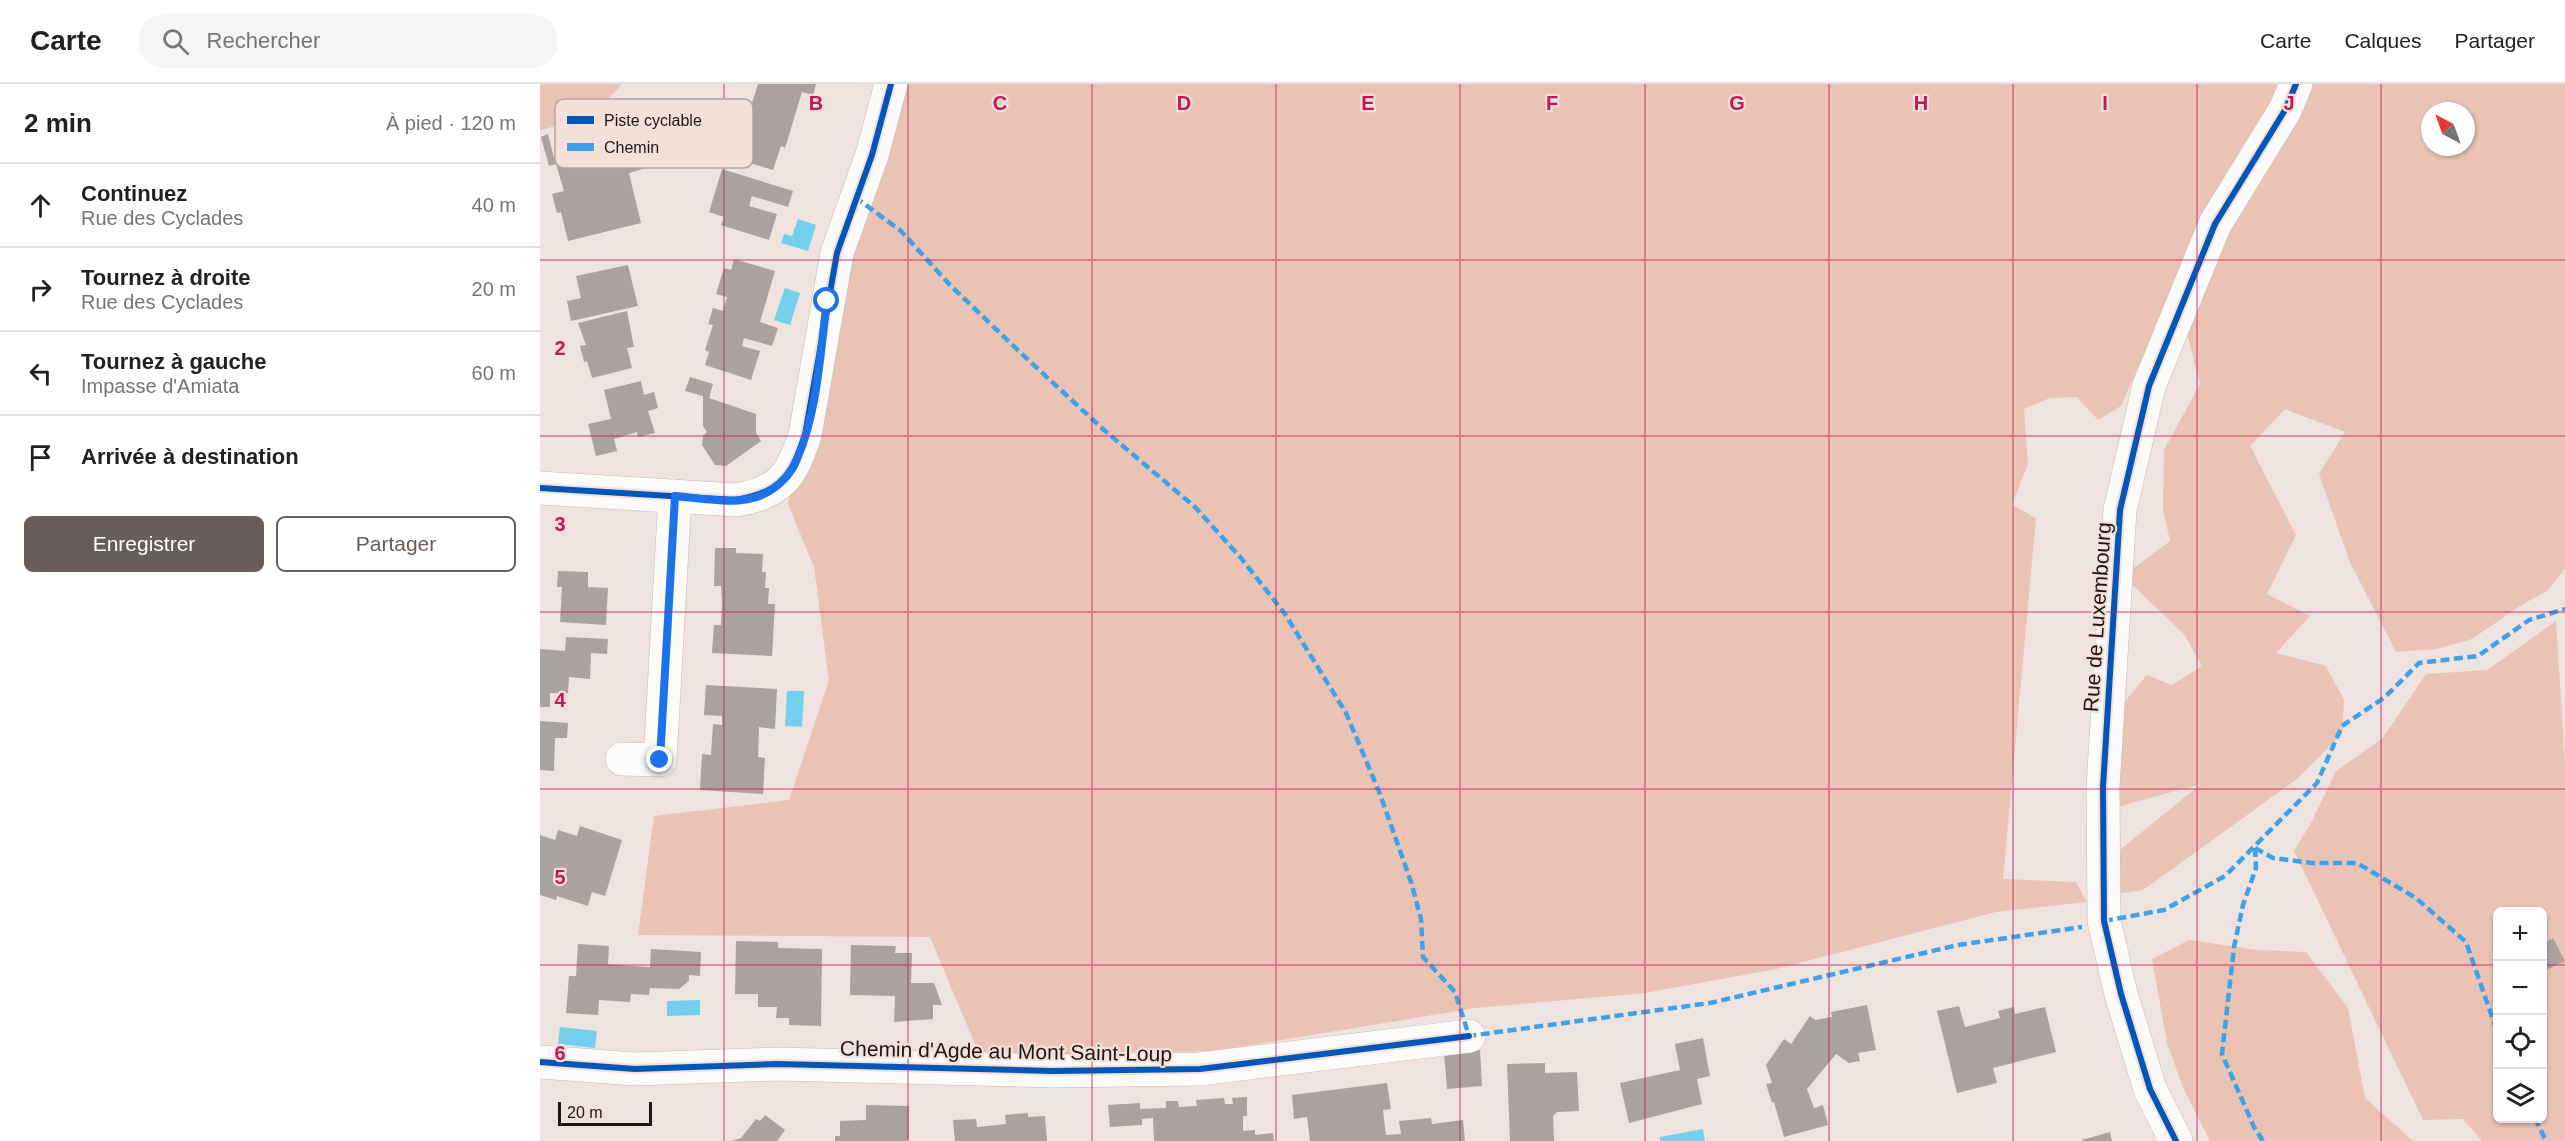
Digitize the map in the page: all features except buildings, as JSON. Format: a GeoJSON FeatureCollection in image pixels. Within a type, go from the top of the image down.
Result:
{"type":"FeatureCollection","features":[{"type":"Feature","properties":{"kind":"street"},"geometry":{"type":"LineString","coordinates":[[540,488],[736,500],[761,495],[782,482],[796,461],[805,435],[837,253],[872,155],[891,84]]}},
{"type":"Feature","properties":{"kind":"street","name":"Rue de Luxembourg"},"geometry":{"type":"LineString","coordinates":[[2176,1141],[2150,1089],[2121,994],[2104,921],[2103,787],[2121,510],[2149,386],[2210,234],[2285,110],[2296,84]]}},
{"type":"Feature","properties":{"kind":"street"},"geometry":{"type":"LineString","coordinates":[[622,759],[660,760],[675,496]]}},
{"type":"Feature","properties":{"kind":"street","name":"Chemin d'Agde au Mont Saint-Loup"},"geometry":{"type":"LineString","coordinates":[[540,1062],[635,1069],[778,1064],[1053,1071],[1200,1069],[1469,1036]]}},
{"type":"Feature","properties":{"kind":"shaded area"},"geometry":{"type":"Polygon","coordinates":[[[540,84],[622,84],[608,99],[555,99],[555,126],[540,130],[540,84]]]}},
{"type":"Feature","properties":{"kind":"shaded area"},"geometry":{"type":"Polygon","coordinates":[[[886,84],[2285,84],[2201,225],[2121,406],[2098,420],[2077,397],[2050,398],[2024,409],[2028,464],[2012,505],[2036,518],[2003,879],[2076,882],[2087,902],[1996,912],[1776,969],[1645,993],[1475,1008],[1215,1051],[980,1056],[930,937],[638,935],[654,816],[789,800],[829,680],[814,567],[788,504],[821,346],[886,84]]]}},
{"type":"Feature","properties":{"kind":"shaded area"},"geometry":{"type":"Polygon","coordinates":[[[2307,84],[2565,84],[2565,569],[2547,591],[2523,604],[2472,639],[2437,649],[2396,652],[2349,560],[2319,474],[2345,432],[2285,409],[2250,446],[2296,535],[2267,594],[2310,616],[2276,653],[2326,666],[2344,700],[2342,734],[2297,779],[2143,890],[2115,894],[2121,849],[2201,784],[2117,807],[2116,712],[2147,675],[2172,685],[2202,666],[2184,634],[2123,576],[2170,541],[2163,509],[2164,450],[2200,384],[2186,330],[2219,231],[2307,84]]]}},
{"type":"Feature","properties":{"kind":"shaded area"},"geometry":{"type":"Polygon","coordinates":[[[2556,621],[2565,764],[2565,1141],[2482,1141],[2463,1119],[2423,1120],[2294,851],[2311,823],[2336,771],[2382,739],[2426,674],[2487,670],[2556,621]]]}},
{"type":"Feature","properties":{"kind":"shaded area"},"geometry":{"type":"Polygon","coordinates":[[[2189,940],[2258,950],[2306,952],[2348,1008],[2365,1098],[2413,1141],[2210,1141],[2184,1090],[2167,1043],[2152,959],[2189,940]]]}},
{"type":"Feature","properties":{"kind":"water"},"geometry":{"type":"Polygon","coordinates":[[[798,219],[816,225],[808,251],[781,243],[784,234],[792,236],[798,219]]]}},
{"type":"Feature","properties":{"kind":"water"},"geometry":{"type":"Polygon","coordinates":[[[785,288],[800,293],[790,325],[774,320],[785,288]]]}},
{"type":"Feature","properties":{"kind":"water"},"geometry":{"type":"Polygon","coordinates":[[[787,691],[804,691],[802,727],[785,726],[787,691]]]}},
{"type":"Feature","properties":{"kind":"water"},"geometry":{"type":"Polygon","coordinates":[[[700,1000],[700,1015],[667,1016],[667,1001],[700,1000]]]}},
{"type":"Feature","properties":{"kind":"water"},"geometry":{"type":"Polygon","coordinates":[[[560,1027],[597,1031],[595,1048],[558,1044],[560,1027]]]}},
{"type":"Feature","properties":{"kind":"water"},"geometry":{"type":"Polygon","coordinates":[[[1703,1129],[1705,1141],[1660,1141],[1660,1137],[1703,1129]]]}},
{"type":"Feature","properties":{"kind":"marked path"},"geometry":{"type":"LineString","coordinates":[[855,197],[901,231],[950,285],[1024,356],[1104,430],[1195,507],[1241,558],[1285,614],[1346,713],[1380,794],[1411,882],[1421,919],[1423,957],[1455,992],[1469,1036],[1710,1003],[1958,945],[2082,927]]}},
{"type":"Feature","properties":{"kind":"marked path"},"geometry":{"type":"LineString","coordinates":[[2104,921],[2164,910],[2225,876],[2317,783],[2342,726],[2385,697],[2419,663],[2478,656],[2529,620],[2565,609]]}},
{"type":"Feature","properties":{"kind":"marked path"},"geometry":{"type":"LineString","coordinates":[[2255,848],[2273,858],[2312,863],[2357,863],[2416,898],[2466,942],[2493,1020]]}},
{"type":"Feature","properties":{"kind":"marked path"},"geometry":{"type":"LineString","coordinates":[[2255,848],[2256,868],[2243,905],[2234,947],[2222,1054],[2254,1127],[2263,1141]]}},
{"type":"Feature","properties":{"kind":"marked path"},"geometry":{"type":"LineString","coordinates":[[2537,1123],[2546,1141]]}},
{"type":"Feature","properties":{"kind":"cycle path"},"geometry":{"type":"LineString","coordinates":[[540,488],[736,500],[751,497],[774,487],[789,472],[805,435],[837,253],[872,155],[891,84]]}},
{"type":"Feature","properties":{"kind":"cycle path"},"geometry":{"type":"LineString","coordinates":[[2176,1141],[2150,1089],[2121,994],[2104,921],[2103,787],[2120,510],[2149,386],[2215,224],[2285,110],[2296,84]]}},
{"type":"Feature","properties":{"kind":"cycle path"},"geometry":{"type":"LineString","coordinates":[[540,1062],[635,1069],[778,1064],[1053,1071],[1200,1069],[1469,1036]]}},
{"type":"Feature","properties":{"kind":"route"},"geometry":{"type":"LineString","coordinates":[[660,760],[664,653],[675,496],[736,500],[761,495],[782,482],[796,461],[805,435],[814,393],[827,301]]}}]}
